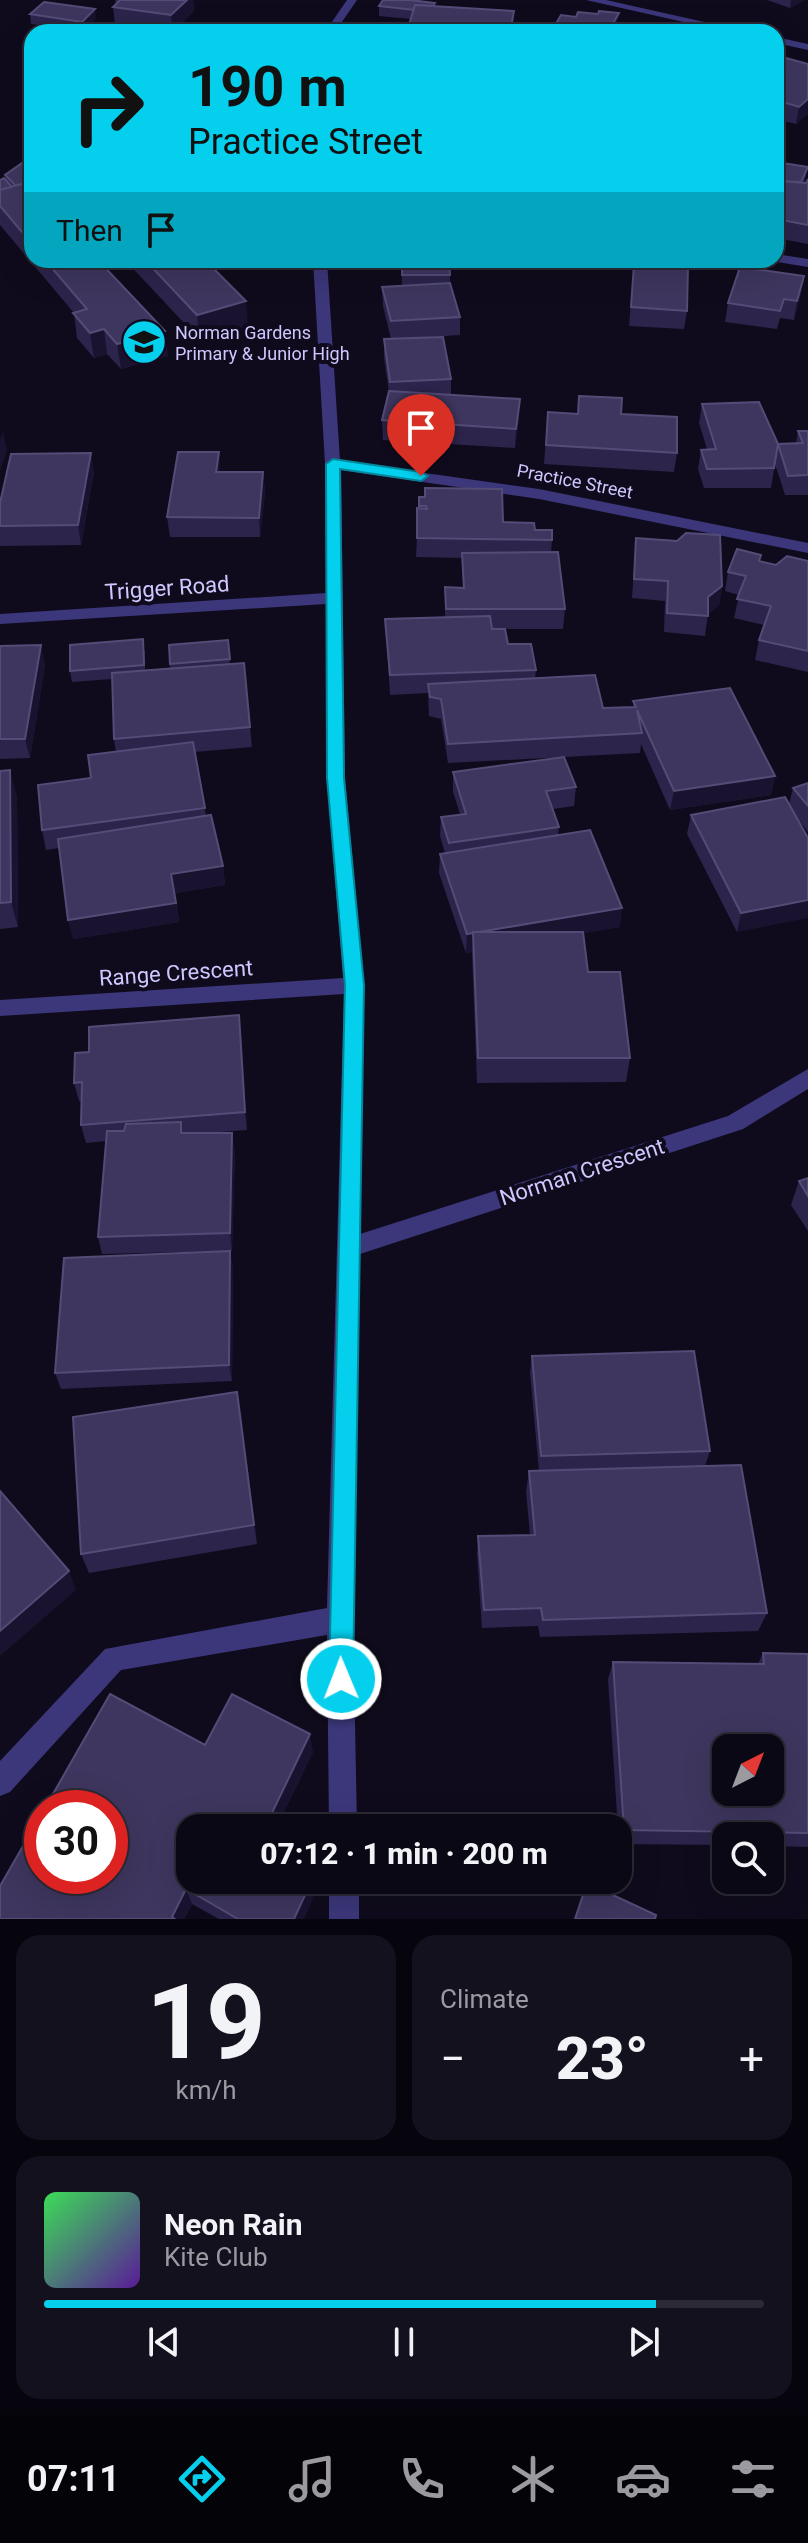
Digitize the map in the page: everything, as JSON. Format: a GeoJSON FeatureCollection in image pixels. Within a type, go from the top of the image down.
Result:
{"type":"FeatureCollection","features":[{"type":"Feature","properties":{"kind":"street"},"geometry":{"type":"LineString","coordinates":[[336,24],[352,0]]}},
{"type":"Feature","properties":{"kind":"street"},"geometry":{"type":"LineString","coordinates":[[591,0],[706,24]]}},
{"type":"Feature","properties":{"kind":"street"},"geometry":{"type":"LineString","coordinates":[[784,42],[808,47]]}},
{"type":"Feature","properties":{"kind":"street"},"geometry":{"type":"LineString","coordinates":[[784,259],[808,263]]}},
{"type":"Feature","properties":{"kind":"street"},"geometry":{"type":"LineString","coordinates":[[321,268],[333,464],[336,778],[354,985],[340,1619],[343,1814]]}},
{"type":"Feature","properties":{"kind":"street","name":"Practice Street"},"geometry":{"type":"LineString","coordinates":[[333,464],[539,494],[808,548]]}},
{"type":"Feature","properties":{"kind":"street","name":"Trigger Road"},"geometry":{"type":"LineString","coordinates":[[0,619],[336,598]]}},
{"type":"Feature","properties":{"kind":"street","name":"Range Crescent"},"geometry":{"type":"LineString","coordinates":[[0,1008],[354,985]]}},
{"type":"Feature","properties":{"kind":"street","name":"Norman Crescent"},"geometry":{"type":"LineString","coordinates":[[347,1248],[735,1123],[808,1078]]}},
{"type":"Feature","properties":{"kind":"street"},"geometry":{"type":"LineString","coordinates":[[0,1782],[114,1658],[340,1619]]}},
{"type":"Feature","properties":{"kind":"street"},"geometry":{"type":"LineString","coordinates":[[344,1894],[344,1919]]}},
{"type":"Feature","properties":{"kind":"building"},"geometry":{"type":"Polygon","coordinates":[[[120,0],[187,0],[171,15],[113,7],[120,0]]]}},
{"type":"Feature","properties":{"kind":"building"},"geometry":{"type":"Polygon","coordinates":[[[383,0],[435,3],[433,6],[415,5],[414,10],[379,6],[383,0]]]}},
{"type":"Feature","properties":{"kind":"building"},"geometry":{"type":"Polygon","coordinates":[[[44,2],[95,9],[82,22],[30,14],[44,2]]]}},
{"type":"Feature","properties":{"kind":"building"},"geometry":{"type":"Polygon","coordinates":[[[415,5],[514,11],[512,24],[409,24],[415,5]]]}},
{"type":"Feature","properties":{"kind":"building"},"geometry":{"type":"Polygon","coordinates":[[[599,11],[619,13],[613,24],[556,24],[561,15],[576,17],[578,12],[598,14],[599,11]]]}},
{"type":"Feature","properties":{"kind":"building"},"geometry":{"type":"Polygon","coordinates":[[[784,59],[808,64],[808,99],[799,107],[784,102],[784,59]]]}},
{"type":"Feature","properties":{"kind":"building"},"geometry":{"type":"Polygon","coordinates":[[[24,162],[24,183],[16,186],[5,175],[24,162]]]}},
{"type":"Feature","properties":{"kind":"building"},"geometry":{"type":"Polygon","coordinates":[[[784,163],[808,167],[801,182],[784,181],[784,163]]]}},
{"type":"Feature","properties":{"kind":"building"},"geometry":{"type":"Polygon","coordinates":[[[4,178],[12,187],[0,190],[0,180],[4,178]]]}},
{"type":"Feature","properties":{"kind":"building"},"geometry":{"type":"Polygon","coordinates":[[[808,179],[808,225],[784,220],[784,182],[806,183],[808,179]]]}},
{"type":"Feature","properties":{"kind":"building"},"geometry":{"type":"Polygon","coordinates":[[[24,183],[24,234],[0,206],[0,190],[24,183]]]}},
{"type":"Feature","properties":{"kind":"building"},"geometry":{"type":"Polygon","coordinates":[[[52,268],[106,268],[165,331],[117,344],[104,329],[90,333],[73,313],[87,309],[52,268]]]}},
{"type":"Feature","properties":{"kind":"building"},"geometry":{"type":"Polygon","coordinates":[[[153,268],[213,268],[246,301],[197,315],[153,268]]]}},
{"type":"Feature","properties":{"kind":"building"},"geometry":{"type":"Polygon","coordinates":[[[402,268],[450,268],[450,275],[402,275],[402,268]]]}},
{"type":"Feature","properties":{"kind":"building"},"geometry":{"type":"Polygon","coordinates":[[[634,268],[688,268],[687,311],[631,307],[634,268]]]}},
{"type":"Feature","properties":{"kind":"building"},"geometry":{"type":"Polygon","coordinates":[[[740,268],[804,276],[797,301],[784,299],[780,311],[728,303],[740,268]]]}},
{"type":"Feature","properties":{"kind":"building"},"geometry":{"type":"Polygon","coordinates":[[[450,283],[460,317],[391,321],[382,287],[450,283]]]}},
{"type":"Feature","properties":{"kind":"building"},"geometry":{"type":"Polygon","coordinates":[[[443,337],[451,379],[390,382],[384,339],[443,337]]]}},
{"type":"Feature","properties":{"kind":"building"},"geometry":{"type":"Polygon","coordinates":[[[389,391],[520,399],[516,429],[382,420],[389,391]]]}},
{"type":"Feature","properties":{"kind":"building"},"geometry":{"type":"Polygon","coordinates":[[[579,396],[622,398],[621,414],[677,417],[677,453],[546,445],[548,412],[578,414],[579,396]]]}},
{"type":"Feature","properties":{"kind":"building"},"geometry":{"type":"Polygon","coordinates":[[[759,402],[778,444],[774,468],[707,469],[701,450],[716,449],[702,404],[759,402]]]}},
{"type":"Feature","properties":{"kind":"building"},"geometry":{"type":"Polygon","coordinates":[[[798,431],[808,431],[808,475],[788,476],[778,444],[803,443],[798,431]]]}},
{"type":"Feature","properties":{"kind":"building"},"geometry":{"type":"Polygon","coordinates":[[[178,452],[219,452],[216,472],[263,472],[259,518],[167,517],[178,452]]]}},
{"type":"Feature","properties":{"kind":"building"},"geometry":{"type":"Polygon","coordinates":[[[91,453],[78,525],[0,526],[0,503],[11,454],[91,453]]]}},
{"type":"Feature","properties":{"kind":"building"},"geometry":{"type":"Polygon","coordinates":[[[425,488],[502,489],[503,522],[534,523],[535,530],[552,530],[552,540],[417,538],[417,508],[427,509],[426,506],[419,506],[419,497],[425,497],[425,488]]]}},
{"type":"Feature","properties":{"kind":"building"},"geometry":{"type":"Polygon","coordinates":[[[686,533],[720,535],[722,586],[708,597],[708,616],[667,613],[668,581],[634,579],[636,538],[677,541],[686,533]]]}},
{"type":"Feature","properties":{"kind":"building"},"geometry":{"type":"Polygon","coordinates":[[[737,549],[761,555],[759,561],[776,565],[787,556],[808,561],[808,651],[759,640],[771,606],[737,599],[746,576],[728,572],[737,549]]]}},
{"type":"Feature","properties":{"kind":"building"},"geometry":{"type":"Polygon","coordinates":[[[558,552],[565,609],[446,609],[445,587],[464,588],[462,553],[558,552]]]}},
{"type":"Feature","properties":{"kind":"building"},"geometry":{"type":"Polygon","coordinates":[[[490,616],[492,629],[505,629],[508,644],[531,644],[536,670],[390,675],[385,619],[490,616]]]}},
{"type":"Feature","properties":{"kind":"building"},"geometry":{"type":"Polygon","coordinates":[[[143,639],[144,665],[70,671],[70,645],[143,639]]]}},
{"type":"Feature","properties":{"kind":"building"},"geometry":{"type":"Polygon","coordinates":[[[228,640],[230,659],[170,664],[169,645],[228,640]]]}},
{"type":"Feature","properties":{"kind":"building"},"geometry":{"type":"Polygon","coordinates":[[[41,645],[25,739],[0,739],[0,646],[41,645]]]}},
{"type":"Feature","properties":{"kind":"building"},"geometry":{"type":"Polygon","coordinates":[[[244,663],[250,727],[114,739],[112,673],[244,663]]]}},
{"type":"Feature","properties":{"kind":"building"},"geometry":{"type":"Polygon","coordinates":[[[595,675],[603,708],[636,707],[633,701],[730,688],[775,776],[674,791],[637,710],[642,733],[448,744],[441,699],[430,697],[428,684],[595,675]]]}},
{"type":"Feature","properties":{"kind":"building"},"geometry":{"type":"Polygon","coordinates":[[[193,742],[205,808],[42,830],[38,785],[91,778],[88,755],[193,742]]]}},
{"type":"Feature","properties":{"kind":"building"},"geometry":{"type":"Polygon","coordinates":[[[564,757],[576,787],[546,791],[559,827],[449,843],[441,817],[466,814],[453,772],[564,757]]]}},
{"type":"Feature","properties":{"kind":"building"},"geometry":{"type":"Polygon","coordinates":[[[10,770],[11,902],[0,903],[0,771],[10,770]]]}},
{"type":"Feature","properties":{"kind":"building"},"geometry":{"type":"Polygon","coordinates":[[[808,783],[808,806],[793,788],[808,783]]]}},
{"type":"Feature","properties":{"kind":"building"},"geometry":{"type":"Polygon","coordinates":[[[785,797],[808,838],[808,900],[741,913],[691,815],[785,797]]]}},
{"type":"Feature","properties":{"kind":"building"},"geometry":{"type":"Polygon","coordinates":[[[211,815],[223,866],[171,874],[176,903],[68,920],[58,839],[211,815]]]}},
{"type":"Feature","properties":{"kind":"building"},"geometry":{"type":"Polygon","coordinates":[[[590,830],[622,908],[467,934],[440,854],[590,830]]]}},
{"type":"Feature","properties":{"kind":"building"},"geometry":{"type":"Polygon","coordinates":[[[473,932],[583,932],[588,972],[620,972],[630,1058],[478,1058],[473,932]]]}},
{"type":"Feature","properties":{"kind":"building"},"geometry":{"type":"Polygon","coordinates":[[[239,1015],[245,1112],[81,1125],[82,1082],[74,1083],[75,1053],[89,1052],[89,1027],[239,1015]]]}},
{"type":"Feature","properties":{"kind":"building"},"geometry":{"type":"Polygon","coordinates":[[[181,1122],[181,1133],[232,1133],[230,1233],[98,1237],[107,1131],[124,1131],[126,1124],[181,1122]]]}},
{"type":"Feature","properties":{"kind":"building"},"geometry":{"type":"Polygon","coordinates":[[[808,1178],[808,1196],[799,1181],[808,1178]]]}},
{"type":"Feature","properties":{"kind":"building"},"geometry":{"type":"Polygon","coordinates":[[[230,1251],[229,1365],[55,1373],[64,1258],[230,1251]]]}},
{"type":"Feature","properties":{"kind":"building"},"geometry":{"type":"Polygon","coordinates":[[[694,1351],[710,1451],[541,1456],[532,1356],[694,1351]]]}},
{"type":"Feature","properties":{"kind":"building"},"geometry":{"type":"Polygon","coordinates":[[[237,1392],[254,1525],[81,1554],[73,1417],[237,1392]]]}},
{"type":"Feature","properties":{"kind":"building"},"geometry":{"type":"Polygon","coordinates":[[[741,1465],[767,1613],[543,1620],[541,1608],[484,1610],[478,1536],[535,1535],[529,1471],[741,1465]]]}},
{"type":"Feature","properties":{"kind":"building"},"geometry":{"type":"Polygon","coordinates":[[[0,1491],[69,1571],[0,1631],[0,1491]]]}},
{"type":"Feature","properties":{"kind":"building"},"geometry":{"type":"Polygon","coordinates":[[[763,1653],[808,1654],[808,1833],[784,1833],[784,1822],[712,1822],[712,1831],[632,1830],[632,1814],[623,1814],[613,1662],[764,1664],[763,1653]]]}},
{"type":"Feature","properties":{"kind":"building"},"geometry":{"type":"Polygon","coordinates":[[[110,1694],[205,1745],[232,1694],[310,1734],[271,1814],[176,1814],[176,1894],[184,1894],[172,1917],[175,1919],[0,1919],[0,1886],[24,1844],[24,1894],[128,1894],[128,1790],[55,1790],[110,1694]]]}},
{"type":"Feature","properties":{"kind":"building"},"geometry":{"type":"Polygon","coordinates":[[[195,1894],[306,1894],[294,1919],[238,1919],[195,1894]]]}},
{"type":"Feature","properties":{"kind":"building"},"geometry":{"type":"Polygon","coordinates":[[[583,1894],[611,1894],[656,1915],[655,1919],[575,1919],[583,1894]]]}},
{"type":"Feature","properties":{"kind":"place","name":"Norman Gardens Primary & Junior High"},"geometry":{"type":"Point","coordinates":[144,342]}},
{"type":"Feature","properties":{"kind":"route"},"geometry":{"type":"LineString","coordinates":[[341,1679],[354,985],[336,778],[333,464],[421,476]]}}]}
